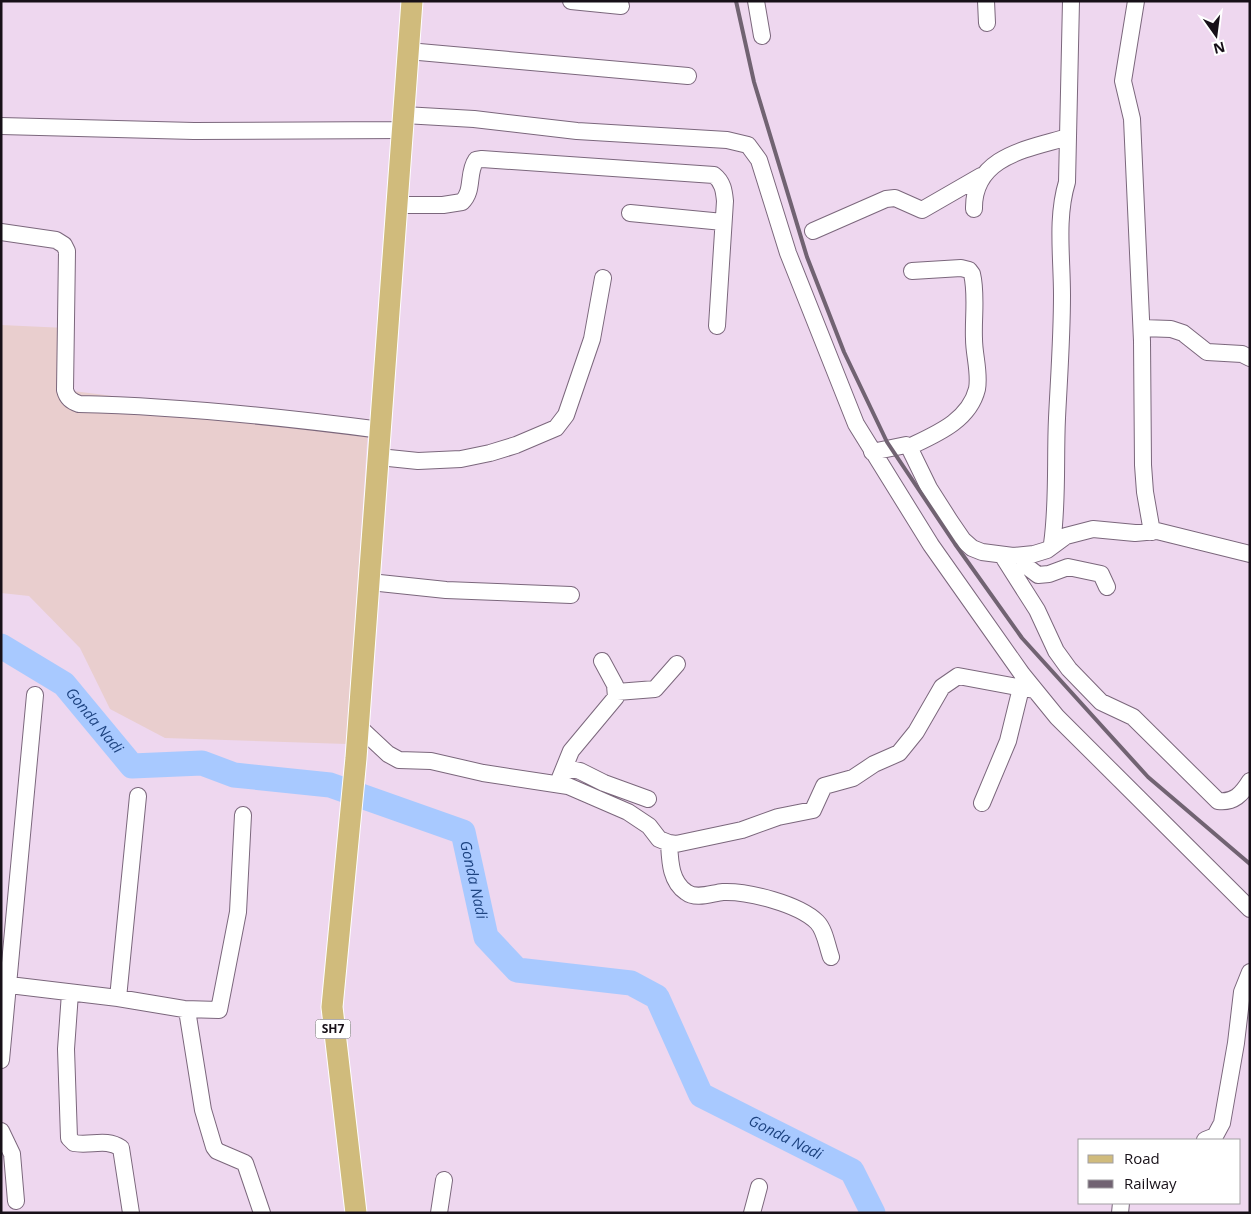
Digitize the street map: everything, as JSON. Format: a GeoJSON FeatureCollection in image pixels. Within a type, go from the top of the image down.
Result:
{"type":"FeatureCollection","features":[{"type":"Feature","properties":{"kind":"main road"},"geometry":{"type":"LineString","coordinates":[[358,726],[412,1]]}},
{"type":"Feature","properties":{"kind":"main road","name":"SH7"},"geometry":{"type":"LineString","coordinates":[[356,1213],[332,1007],[358,726]]}},
{"type":"Feature","properties":{"kind":"street"},"geometry":{"type":"LineString","coordinates":[[571,1],[621,6]]}},
{"type":"Feature","properties":{"kind":"street"},"geometry":{"type":"LineString","coordinates":[[756,1],[762,36]]}},
{"type":"Feature","properties":{"kind":"street"},"geometry":{"type":"LineString","coordinates":[[986,1],[987,22]]}},
{"type":"Feature","properties":{"kind":"street"},"geometry":{"type":"LineString","coordinates":[[1052,544],[1056,513],[1057,418],[1061,353],[1062,262],[1060,212],[1067,182],[1071,1]]}},
{"type":"Feature","properties":{"kind":"street"},"geometry":{"type":"LineString","coordinates":[[1136,1],[1123,80],[1132,119],[1142,328],[1143,465],[1145,492],[1152,532]]}},
{"type":"Feature","properties":{"kind":"street"},"geometry":{"type":"LineString","coordinates":[[408,51],[688,76]]}},
{"type":"Feature","properties":{"kind":"street"},"geometry":{"type":"LineString","coordinates":[[1,126],[194,131],[474,119],[577,131],[727,140],[748,145],[759,160],[788,253],[816,321],[840,390],[872,452],[967,598],[1028,689],[1250,909]]}},
{"type":"Feature","properties":{"kind":"street"},"geometry":{"type":"LineString","coordinates":[[813,231],[886,199],[895,198],[922,210],[981,176],[996,163],[1017,152],[1068,137]]}},
{"type":"Feature","properties":{"kind":"street"},"geometry":{"type":"LineString","coordinates":[[397,205],[444,205],[462,202],[469,193],[473,164],[476,160],[496,159],[714,175],[720,179],[724,188],[717,326]]}},
{"type":"Feature","properties":{"kind":"street"},"geometry":{"type":"LineString","coordinates":[[974,208],[976,186],[981,176]]}},
{"type":"Feature","properties":{"kind":"street"},"geometry":{"type":"LineString","coordinates":[[630,213],[723,222]]}},
{"type":"Feature","properties":{"kind":"street"},"geometry":{"type":"LineString","coordinates":[[1,232],[56,240],[64,245],[67,251],[64,390],[66,396],[72,402],[79,404],[138,405],[273,417],[381,430]]}},
{"type":"Feature","properties":{"kind":"street"},"geometry":{"type":"LineString","coordinates":[[872,452],[906,445],[909,447],[955,423],[972,400],[977,389],[972,274],[969,270],[961,268],[912,271]]}},
{"type":"Feature","properties":{"kind":"street"},"geometry":{"type":"LineString","coordinates":[[379,457],[418,461],[461,459],[490,454],[556,428],[566,415],[592,339],[602,278]]}},
{"type":"Feature","properties":{"kind":"street"},"geometry":{"type":"LineString","coordinates":[[1142,328],[1171,329],[1183,333],[1207,352],[1242,354],[1250,358]]}},
{"type":"Feature","properties":{"kind":"street"},"geometry":{"type":"LineString","coordinates":[[909,447],[929,488],[964,540],[977,550],[1008,555],[1041,552],[1066,536],[1093,529],[1170,534],[1189,541],[1250,554]]}},
{"type":"Feature","properties":{"kind":"street"},"geometry":{"type":"LineString","coordinates":[[1008,555],[1038,575],[1049,574],[1068,566],[1101,574],[1107,587]]}},
{"type":"Feature","properties":{"kind":"street"},"geometry":{"type":"LineString","coordinates":[[1008,555],[1061,659],[1090,692],[1101,702],[1133,717],[1218,801],[1225,802],[1240,796],[1250,781]]}},
{"type":"Feature","properties":{"kind":"street"},"geometry":{"type":"LineString","coordinates":[[370,582],[446,590],[571,595]]}},
{"type":"Feature","properties":{"kind":"street"},"geometry":{"type":"LineString","coordinates":[[560,778],[571,751],[616,697],[617,692],[602,661]]}},
{"type":"Feature","properties":{"kind":"street"},"geometry":{"type":"LineString","coordinates":[[617,692],[655,689],[663,683],[677,664]]}},
{"type":"Feature","properties":{"kind":"street"},"geometry":{"type":"LineString","coordinates":[[358,726],[388,754],[399,760],[431,761],[483,773],[560,778],[628,812],[648,826],[659,839],[676,844],[720,833],[742,830],[767,820],[813,810],[824,786],[853,778],[874,764],[899,753],[916,732],[942,687],[958,676],[1028,689]]}},
{"type":"Feature","properties":{"kind":"street"},"geometry":{"type":"LineString","coordinates":[[982,803],[1000,765],[1028,689]]}},
{"type":"Feature","properties":{"kind":"street"},"geometry":{"type":"LineString","coordinates":[[1,1060],[4,984],[35,695]]}},
{"type":"Feature","properties":{"kind":"street"},"geometry":{"type":"LineString","coordinates":[[560,778],[571,770],[580,771],[604,783],[648,799]]}},
{"type":"Feature","properties":{"kind":"street"},"geometry":{"type":"LineString","coordinates":[[118,998],[138,796]]}},
{"type":"Feature","properties":{"kind":"street"},"geometry":{"type":"LineString","coordinates":[[4,984],[118,998],[187,1010],[215,1012],[219,1010],[238,912],[243,815]]}},
{"type":"Feature","properties":{"kind":"street"},"geometry":{"type":"LineString","coordinates":[[669,843],[673,876],[685,892],[698,895],[724,892],[748,895],[798,909],[817,922],[822,929],[831,957]]}},
{"type":"Feature","properties":{"kind":"street"},"geometry":{"type":"LineString","coordinates":[[1208,1139],[1215,1136],[1222,1123],[1236,1043],[1242,992],[1250,972]]}},
{"type":"Feature","properties":{"kind":"street"},"geometry":{"type":"LineString","coordinates":[[70,993],[66,1049],[69,1138],[74,1143],[107,1142],[121,1148],[131,1213]]}},
{"type":"Feature","properties":{"kind":"street"},"geometry":{"type":"LineString","coordinates":[[187,1010],[203,1110],[214,1147],[217,1151],[246,1162],[262,1213]]}},
{"type":"Feature","properties":{"kind":"street"},"geometry":{"type":"LineString","coordinates":[[1,1131],[12,1154],[16,1201]]}},
{"type":"Feature","properties":{"kind":"street"},"geometry":{"type":"LineString","coordinates":[[439,1213],[444,1180]]}},
{"type":"Feature","properties":{"kind":"street"},"geometry":{"type":"LineString","coordinates":[[752,1213],[759,1187]]}},
{"type":"Feature","properties":{"kind":"shaded area"},"geometry":{"type":"Polygon","coordinates":[[[1,325],[66,328],[65,390],[368,428],[347,744],[165,738],[110,709],[80,648],[29,596],[1,593],[1,325]]]}},
{"type":"Feature","properties":{"kind":"waterway","name":"Gonda Nadi"},"geometry":{"type":"LineString","coordinates":[[1,646],[64,684],[132,766],[202,763],[234,775],[330,785],[463,832],[486,937],[517,970],[631,983],[657,997],[701,1095],[852,1171],[873,1213]]}},
{"type":"Feature","properties":{"kind":"railway"},"geometry":{"type":"LineString","coordinates":[[736,1],[754,82],[807,257],[844,352],[887,442],[955,544],[1022,638],[1148,777],[1250,864]]}}]}
